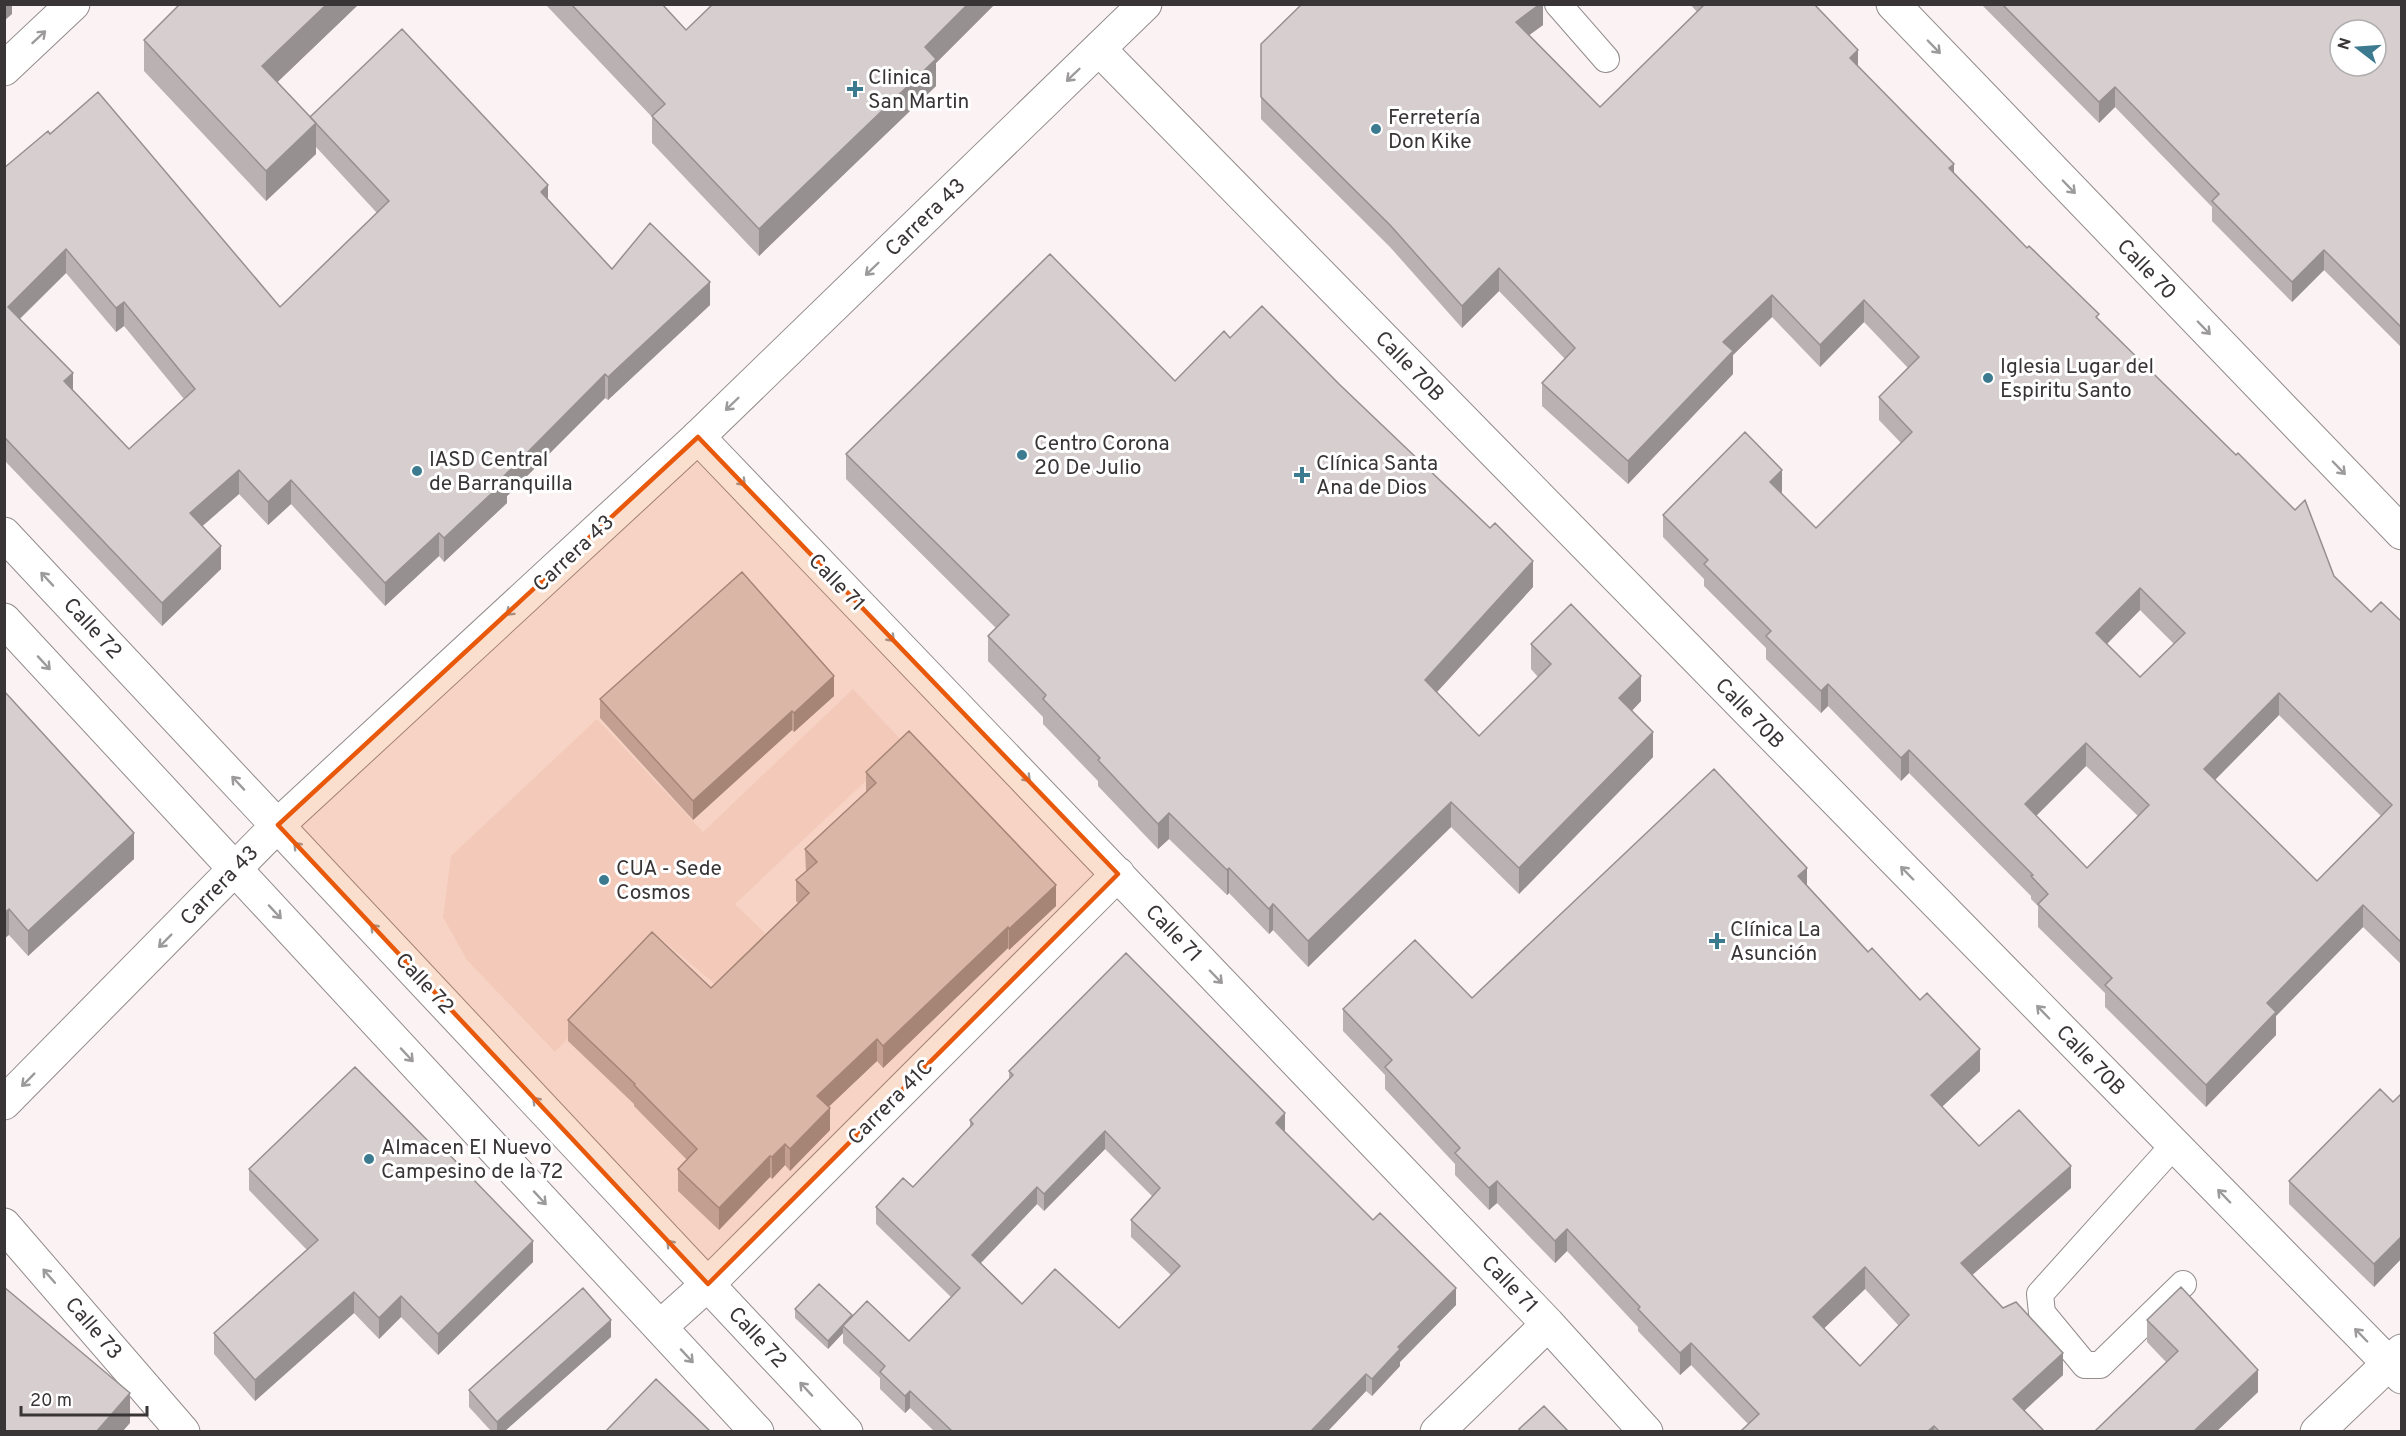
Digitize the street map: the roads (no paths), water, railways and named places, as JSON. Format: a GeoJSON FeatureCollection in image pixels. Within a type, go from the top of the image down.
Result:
{"type":"FeatureCollection","features":[{"type":"Feature","properties":{"kind":"street"},"geometry":{"type":"LineString","coordinates":[[4,69],[73,4]]}},
{"type":"Feature","properties":{"kind":"street","name":"Carrera 43"},"geometry":{"type":"LineString","coordinates":[[4,1103],[278,825],[698,437],[1145,4]]}},
{"type":"Feature","properties":{"kind":"street","name":"Calle 70"},"geometry":{"type":"LineString","coordinates":[[1893,4],[2402,533]]}},
{"type":"Feature","properties":{"kind":"street","name":"Calle 70B"},"geometry":{"type":"LineString","coordinates":[[1099,49],[2174,1145],[2397,1364]]}},
{"type":"Feature","properties":{"kind":"street","name":"Calle 71"},"geometry":{"type":"LineString","coordinates":[[698,437],[1548,1324],[1646,1431]]}},
{"type":"Feature","properties":{"kind":"street","name":"Calle 72"},"geometry":{"type":"LineString","coordinates":[[4,534],[846,1431]]}},
{"type":"Feature","properties":{"kind":"street"},"geometry":{"type":"LineString","coordinates":[[4,620],[757,1431]]}},
{"type":"Feature","properties":{"kind":"street","name":"Carrera 41C"},"geometry":{"type":"LineString","coordinates":[[660,1327],[708,1284],[1118,874]]}},
{"type":"Feature","properties":{"kind":"street","name":"Calle 73"},"geometry":{"type":"LineString","coordinates":[[4,1225],[183,1431]]}},
{"type":"Feature","properties":{"kind":"street"},"geometry":{"type":"LineString","coordinates":[[1437,1431],[1548,1324]]}},
{"type":"Feature","properties":{"kind":"street"},"geometry":{"type":"LineString","coordinates":[[2317,1431],[2397,1364]]}},
{"type":"Feature","properties":{"kind":"lane"},"geometry":{"type":"LineString","coordinates":[[1557,4],[1606,58]]}},
{"type":"Feature","properties":{"kind":"lane"},"geometry":{"type":"LineString","coordinates":[[2174,1145],[2040,1294],[2042,1313],[2085,1365],[2100,1365],[2183,1284]]}},
{"type":"Feature","properties":{"kind":"place","name":"Clinica San Martin"},"geometry":{"type":"Point","coordinates":[855,89]}},
{"type":"Feature","properties":{"kind":"place","name":"Ferretería Don Kike"},"geometry":{"type":"Point","coordinates":[1376,129]}},
{"type":"Feature","properties":{"kind":"place","name":"Iglesia Lugar del Espiritu Santo"},"geometry":{"type":"Point","coordinates":[1988,378]}},
{"type":"Feature","properties":{"kind":"place","name":"Centro Corona 20 De Julio"},"geometry":{"type":"Point","coordinates":[1022,455]}},
{"type":"Feature","properties":{"kind":"place","name":"IASD Central de Barranquilla"},"geometry":{"type":"Point","coordinates":[417,471]}},
{"type":"Feature","properties":{"kind":"place","name":"Clínica Santa Ana de Dios"},"geometry":{"type":"Point","coordinates":[1302,475]}},
{"type":"Feature","properties":{"kind":"place","name":"CUA - Sede Cosmos"},"geometry":{"type":"Point","coordinates":[604,880]}},
{"type":"Feature","properties":{"kind":"place","name":"Clínica La Asunción"},"geometry":{"type":"Point","coordinates":[1717,941]}},
{"type":"Feature","properties":{"kind":"place","name":"Almacen El Nuevo Campesino de la 72"},"geometry":{"type":"Point","coordinates":[369,1159]}}]}
